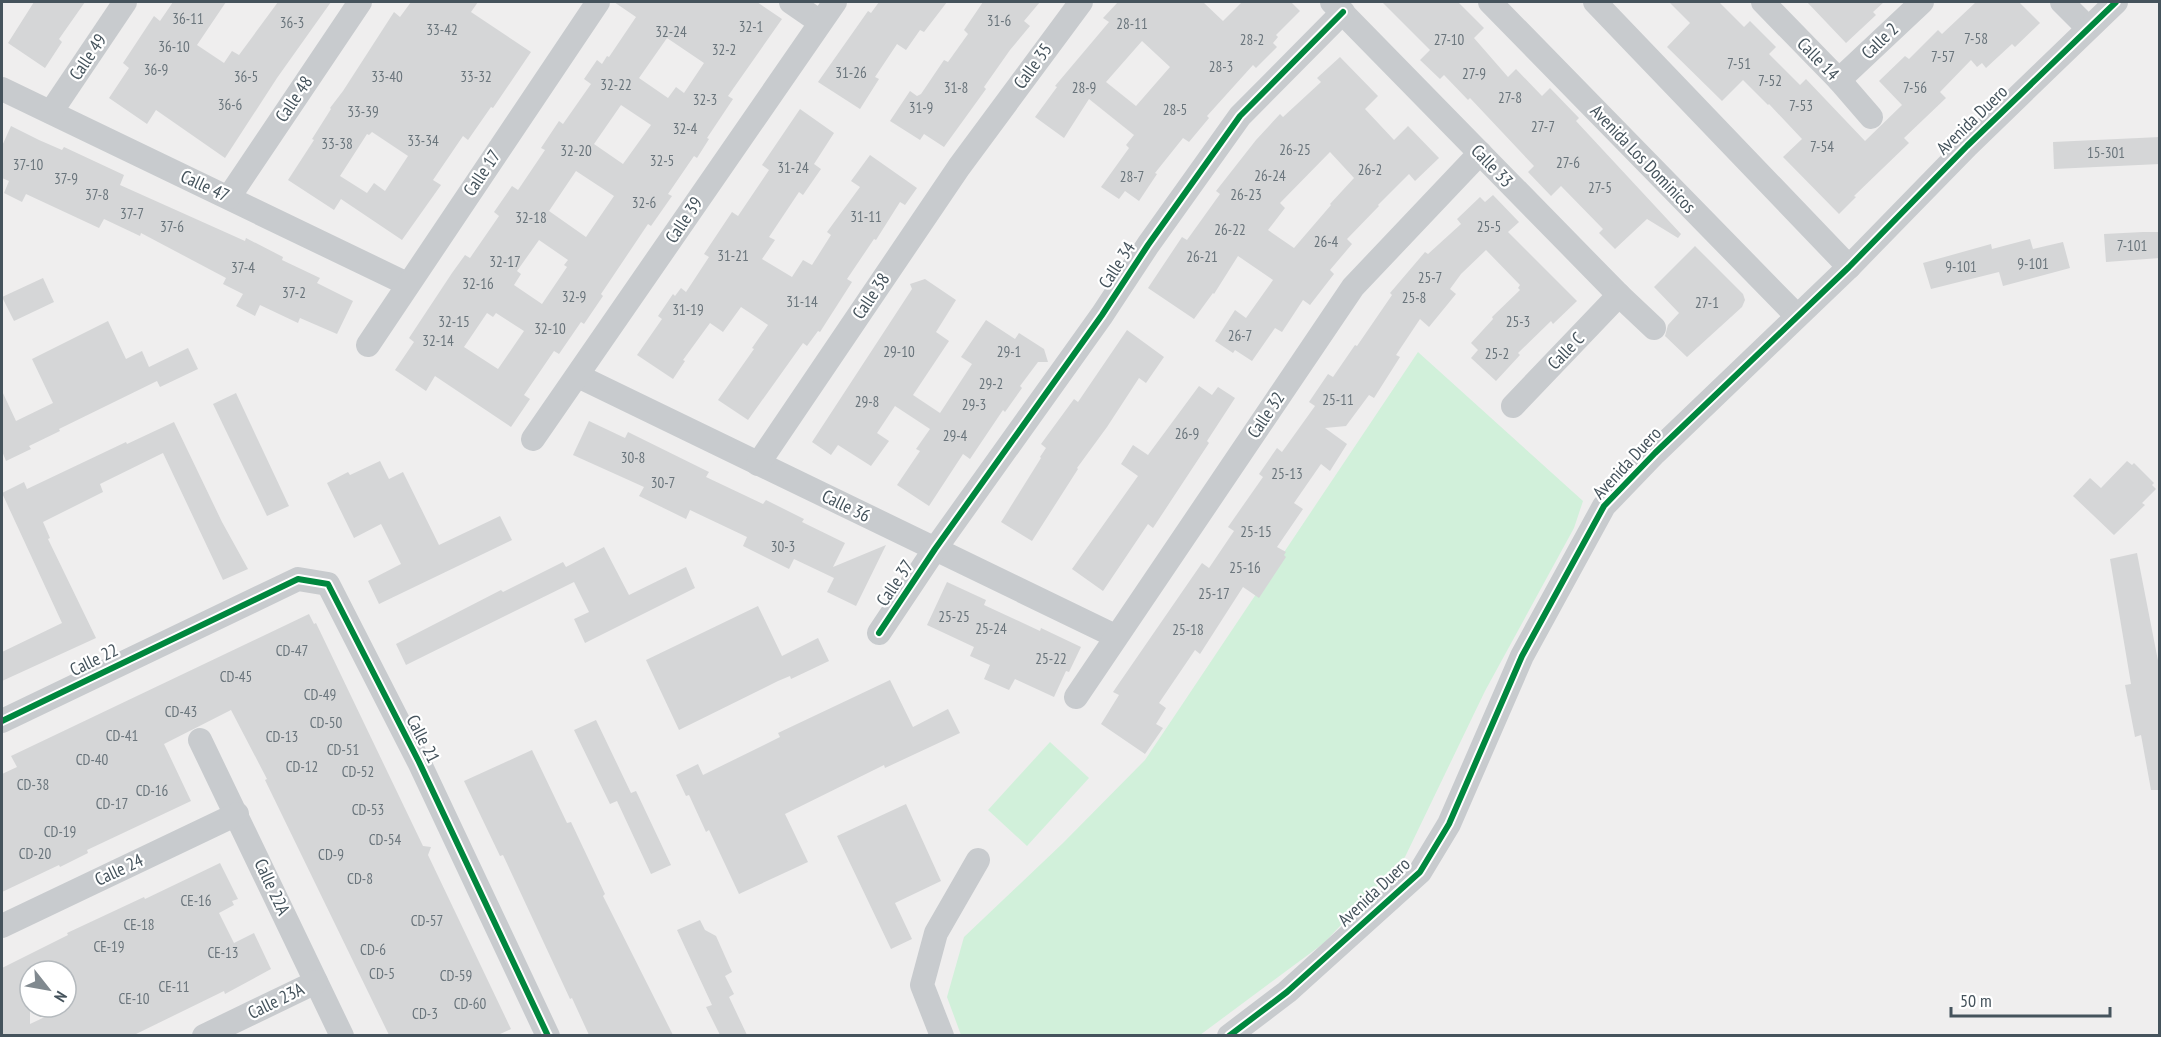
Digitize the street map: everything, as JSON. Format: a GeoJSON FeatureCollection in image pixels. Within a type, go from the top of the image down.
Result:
{"type":"FeatureCollection","features":[{"type":"Feature","properties":{"kind":"street","name":"Calle 49"},"geometry":{"type":"LineString","coordinates":[[51,112],[125,2]]}},
{"type":"Feature","properties":{"kind":"street","name":"Calle 48"},"geometry":{"type":"LineString","coordinates":[[229,197],[360,2]]}},
{"type":"Feature","properties":{"kind":"street","name":"Calle 17"},"geometry":{"type":"LineString","coordinates":[[368,345],[597,2]]}},
{"type":"Feature","properties":{"kind":"street"},"geometry":{"type":"LineString","coordinates":[[791,2],[820,22]]}},
{"type":"Feature","properties":{"kind":"street","name":"Calle 39"},"geometry":{"type":"LineString","coordinates":[[533,439],[835,2]]}},
{"type":"Feature","properties":{"kind":"street","name":"Calle 35"},"geometry":{"type":"LineString","coordinates":[[986,130],[1081,2]]}},
{"type":"Feature","properties":{"kind":"street","name":"Avenida Los Dominicos"},"geometry":{"type":"LineString","coordinates":[[1490,2],[1797,316]]}},
{"type":"Feature","properties":{"kind":"street"},"geometry":{"type":"LineString","coordinates":[[1595,2],[1849,267]]}},
{"type":"Feature","properties":{"kind":"street","name":"Calle 14"},"geometry":{"type":"LineString","coordinates":[[1763,2],[1839,80],[1871,117]]}},
{"type":"Feature","properties":{"kind":"street","name":"Calle 2"},"geometry":{"type":"LineString","coordinates":[[1839,80],[1922,2]]}},
{"type":"Feature","properties":{"kind":"street"},"geometry":{"type":"LineString","coordinates":[[2062,2],[2088,28]]}},
{"type":"Feature","properties":{"kind":"street","name":"Avenida Duero"},"geometry":{"type":"LineString","coordinates":[[1229,1035],[1287,992],[1420,872],[1449,824],[1522,656],[1604,506],[1654,453],[1849,267],[1966,146],[2116,2]]}},
{"type":"Feature","properties":{"kind":"street","name":"Calle 33"},"geometry":{"type":"LineString","coordinates":[[1338,7],[1654,328]]}},
{"type":"Feature","properties":{"kind":"street","name":"Calle 34"},"geometry":{"type":"LineString","coordinates":[[935,549],[1240,116],[1338,7]]}},
{"type":"Feature","properties":{"kind":"street","name":"Calle 47"},"geometry":{"type":"LineString","coordinates":[[2,89],[407,284]]}},
{"type":"Feature","properties":{"kind":"street","name":"Calle 38"},"geometry":{"type":"LineString","coordinates":[[758,464],[986,130]]}},
{"type":"Feature","properties":{"kind":"street","name":"Calle 32"},"geometry":{"type":"LineString","coordinates":[[1076,697],[1115,636],[1353,287],[1480,153]]}},
{"type":"Feature","properties":{"kind":"street","name":"Calle C"},"geometry":{"type":"LineString","coordinates":[[1513,406],[1619,295]]}},
{"type":"Feature","properties":{"kind":"street","name":"Calle 36"},"geometry":{"type":"LineString","coordinates":[[578,376],[1115,636]]}},
{"type":"Feature","properties":{"kind":"street","name":"Calle 37"},"geometry":{"type":"LineString","coordinates":[[879,633],[935,549]]}},
{"type":"Feature","properties":{"kind":"street","name":"Calle 21"},"geometry":{"type":"LineString","coordinates":[[199,626],[298,579],[328,584],[419,762],[548,1035]]}},
{"type":"Feature","properties":{"kind":"street","name":"Calle 22"},"geometry":{"type":"LineString","coordinates":[[2,721],[199,626]]}},
{"type":"Feature","properties":{"kind":"street","name":"Calle 22A"},"geometry":{"type":"LineString","coordinates":[[200,740],[342,1035]]}},
{"type":"Feature","properties":{"kind":"street","name":"Calle 24"},"geometry":{"type":"LineString","coordinates":[[2,926],[237,814]]}},
{"type":"Feature","properties":{"kind":"street"},"geometry":{"type":"LineString","coordinates":[[942,1035],[922,985],[936,933],[978,860]]}},
{"type":"Feature","properties":{"kind":"street","name":"Calle 23A"},"geometry":{"type":"LineString","coordinates":[[204,1035],[316,982]]}},
{"type":"Feature","properties":{"kind":"green space"},"geometry":{"type":"Polygon","coordinates":[[[1418,352],[1583,501],[1574,528],[1485,691],[1405,857],[1324,943],[1200,1035],[961,1035],[947,997],[964,937],[1063,843],[1145,760],[1418,352]]]}},
{"type":"Feature","properties":{"kind":"green space"},"geometry":{"type":"Polygon","coordinates":[[[1050,742],[1089,778],[1027,846],[988,810],[1050,742]]]}},
{"type":"Feature","properties":{"kind":"building"},"geometry":{"type":"Polygon","coordinates":[[[34,2],[85,2],[59,39],[62,42],[45,68],[8,43],[34,2]]]}},
{"type":"Feature","properties":{"kind":"building"},"geometry":{"type":"Polygon","coordinates":[[[173,2],[226,2],[197,45],[224,63],[232,51],[239,55],[278,2],[331,2],[277,78],[225,158],[156,110],[147,124],[109,98],[129,68],[123,63],[154,16],[160,21],[173,2]]]}},
{"type":"Feature","properties":{"kind":"building"},"geometry":{"type":"Polygon","coordinates":[[[411,2],[478,2],[471,12],[531,52],[468,140],[463,136],[433,180],[441,185],[402,240],[341,199],[334,210],[288,180],[314,140],[312,139],[330,108],[394,12],[400,17],[411,2]],[[372,132],[367,134],[340,176],[367,193],[374,183],[385,191],[408,156],[372,132]]]}},
{"type":"Feature","properties":{"kind":"building"},"geometry":{"type":"Polygon","coordinates":[[[614,2],[757,2],[782,19],[728,96],[733,99],[707,138],[709,139],[697,158],[694,156],[668,194],[672,196],[651,226],[648,224],[601,294],[603,296],[584,324],[581,322],[559,354],[554,351],[524,395],[530,399],[511,427],[435,376],[426,391],[395,370],[414,342],[409,338],[465,255],[470,258],[499,216],[494,212],[512,186],[518,190],[545,150],[541,148],[559,121],[563,124],[591,84],[584,79],[597,60],[602,64],[607,56],[609,57],[636,17],[614,2]],[[667,38],[639,78],[668,98],[676,87],[684,93],[704,63],[667,38]],[[621,105],[594,144],[623,164],[651,125],[621,105]],[[576,171],[549,211],[586,237],[614,196],[576,171]],[[539,240],[517,271],[521,274],[514,285],[542,304],[567,267],[564,265],[568,260],[539,240]],[[487,313],[464,347],[498,369],[524,331],[496,313],[493,317],[487,313]]]}},
{"type":"Feature","properties":{"kind":"building"},"geometry":{"type":"Polygon","coordinates":[[[879,2],[947,2],[924,32],[920,30],[906,50],[897,44],[875,77],[879,79],[860,109],[818,82],[868,11],[871,13],[879,2]]]}},
{"type":"Feature","properties":{"kind":"building"},"geometry":{"type":"Polygon","coordinates":[[[983,2],[1040,2],[1024,21],[1030,26],[1010,50],[984,87],[986,89],[944,147],[924,134],[920,140],[890,121],[910,91],[917,96],[921,94],[944,60],[948,62],[968,34],[964,30],[983,2]]]}},
{"type":"Feature","properties":{"kind":"building"},"geometry":{"type":"Polygon","coordinates":[[[1118,2],[1203,2],[1223,21],[1242,2],[1291,2],[1300,11],[1276,35],[1278,37],[1273,43],[1277,47],[1256,68],[1253,65],[1207,116],[1209,118],[1189,142],[1183,138],[1155,173],[1157,174],[1139,201],[1125,191],[1119,199],[1101,187],[1129,148],[1126,145],[1134,135],[1089,99],[1064,138],[1035,117],[1057,87],[1055,86],[1109,22],[1103,18],[1118,2]],[[1142,41],[1106,82],[1136,106],[1170,67],[1142,41]]]}},
{"type":"Feature","properties":{"kind":"building"},"geometry":{"type":"Polygon","coordinates":[[[1382,2],[1458,2],[1484,28],[1474,38],[1508,77],[1516,69],[1542,96],[1550,88],[1579,118],[1576,121],[1681,234],[1678,238],[1647,219],[1615,249],[1599,233],[1603,229],[1561,186],[1551,196],[1528,172],[1534,166],[1470,98],[1468,100],[1444,75],[1440,79],[1420,60],[1430,50],[1382,2]]]}},
{"type":"Feature","properties":{"kind":"building"},"geometry":{"type":"Polygon","coordinates":[[[1669,2],[1719,2],[1744,27],[1750,21],[1776,47],[1769,54],[1800,85],[1806,79],[1865,141],[1902,105],[1879,81],[1905,56],[1909,59],[1938,30],[1942,34],[1976,2],[2019,2],[2040,23],[2015,47],[2012,44],[1986,68],[1982,63],[1977,67],[1971,60],[1940,92],[1946,98],[1904,138],[1909,143],[1854,196],[1856,197],[1839,214],[1783,157],[1802,139],[1769,104],[1743,80],[1722,101],[1667,47],[1690,23],[1669,2]]]}},
{"type":"Feature","properties":{"kind":"building"},"geometry":{"type":"Polygon","coordinates":[[[1807,2],[1884,2],[1873,12],[1876,15],[1846,43],[1807,2]]]}},
{"type":"Feature","properties":{"kind":"building"},"geometry":{"type":"Polygon","coordinates":[[[1340,57],[1378,96],[1365,109],[1394,140],[1408,126],[1439,158],[1415,181],[1409,174],[1378,205],[1347,239],[1352,244],[1330,270],[1334,274],[1310,305],[1303,300],[1282,332],[1275,328],[1252,361],[1235,350],[1233,353],[1215,341],[1235,310],[1246,318],[1273,280],[1238,256],[1214,294],[1194,319],[1148,288],[1182,237],[1187,240],[1220,194],[1216,191],[1256,140],[1280,114],[1283,117],[1321,82],[1317,78],[1340,57]],[[1330,152],[1280,203],[1285,208],[1268,230],[1294,248],[1354,178],[1330,152]]]}},
{"type":"Feature","properties":{"kind":"building"},"geometry":{"type":"Polygon","coordinates":[[[800,109],[834,133],[814,164],[821,169],[803,195],[799,192],[769,237],[775,240],[762,259],[792,277],[803,260],[812,265],[831,235],[827,232],[860,187],[851,181],[870,155],[917,188],[905,205],[900,202],[847,279],[852,282],[820,332],[818,331],[807,346],[803,343],[748,420],[718,400],[768,325],[741,307],[723,332],[710,323],[683,360],[685,361],[673,379],[637,355],[662,319],[658,316],[673,294],[675,296],[681,288],[686,292],[709,257],[704,254],[732,212],[738,216],[769,170],[762,165],[800,109]]]}},
{"type":"Feature","properties":{"kind":"building"},"geometry":{"type":"Polygon","coordinates":[[[11,126],[62,150],[64,147],[124,175],[120,185],[245,241],[246,238],[283,257],[282,260],[320,278],[317,283],[353,301],[337,334],[300,318],[298,323],[260,305],[255,316],[236,306],[243,294],[223,284],[226,278],[141,233],[140,236],[104,219],[99,228],[26,194],[22,202],[4,193],[9,181],[2,178],[2,146],[11,126]]]}},
{"type":"Feature","properties":{"kind":"building"},"geometry":{"type":"Polygon","coordinates":[[[2160,137],[2160,164],[2054,169],[2053,142],[2160,137]]]}},
{"type":"Feature","properties":{"kind":"building"},"geometry":{"type":"Polygon","coordinates":[[[1493,195],[1519,222],[1508,232],[1577,301],[1553,324],[1551,321],[1518,353],[1520,355],[1496,381],[1471,358],[1478,350],[1471,343],[1493,319],[1492,317],[1520,290],[1518,288],[1520,285],[1486,250],[1461,274],[1450,289],[1456,294],[1429,327],[1420,319],[1396,355],[1400,357],[1374,398],[1369,395],[1346,426],[1325,428],[1347,444],[1330,471],[1321,464],[1294,503],[1303,509],[1277,547],[1286,552],[1284,555],[1286,557],[1259,598],[1243,587],[1200,654],[1195,650],[1159,703],[1166,708],[1156,724],[1163,728],[1145,754],[1101,724],[1119,695],[1113,692],[1202,563],[1209,568],[1234,531],[1228,527],[1263,477],[1259,474],[1277,448],[1282,452],[1315,406],[1309,402],[1328,374],[1333,377],[1392,295],[1390,293],[1425,252],[1428,254],[1461,224],[1457,219],[1480,197],[1485,202],[1493,195]]]}},
{"type":"Feature","properties":{"kind":"building"},"geometry":{"type":"Polygon","coordinates":[[[2160,232],[2160,258],[2106,262],[2104,234],[2160,232]]]}},
{"type":"Feature","properties":{"kind":"building"},"geometry":{"type":"Polygon","coordinates":[[[2030,239],[2033,249],[2063,242],[2070,268],[2003,286],[1999,272],[1931,289],[1923,263],[1991,244],[1992,249],[2030,239]]]}},
{"type":"Feature","properties":{"kind":"building"},"geometry":{"type":"Polygon","coordinates":[[[1695,246],[1743,294],[1745,300],[1742,307],[1687,357],[1665,336],[1668,325],[1679,313],[1654,287],[1695,246]]]}},
{"type":"Feature","properties":{"kind":"building"},"geometry":{"type":"Polygon","coordinates":[[[43,278],[54,302],[14,321],[2,297],[43,278]]]}},
{"type":"Feature","properties":{"kind":"building"},"geometry":{"type":"Polygon","coordinates":[[[925,279],[956,300],[936,332],[949,341],[913,395],[940,413],[972,364],[961,357],[986,320],[1015,339],[1019,333],[1044,349],[1048,362],[1038,362],[1020,386],[1022,388],[1005,412],[1003,410],[970,459],[963,454],[929,506],[897,485],[920,451],[916,449],[930,429],[895,406],[877,433],[889,441],[871,466],[838,445],[831,455],[812,442],[912,289],[910,284],[925,279]]]}},
{"type":"Feature","properties":{"kind":"building"},"geometry":{"type":"Polygon","coordinates":[[[108,321],[126,359],[142,351],[149,367],[188,348],[198,369],[160,387],[157,381],[59,429],[60,431],[29,446],[31,449],[6,461],[2,451],[2,391],[16,421],[53,403],[32,359],[108,321]]]}},
{"type":"Feature","properties":{"kind":"building"},"geometry":{"type":"Polygon","coordinates":[[[1127,330],[1164,357],[1146,383],[1139,378],[1077,468],[1032,541],[1001,522],[1041,458],[1046,448],[1041,444],[1074,399],[1078,402],[1127,330]]]}},
{"type":"Feature","properties":{"kind":"building"},"geometry":{"type":"Polygon","coordinates":[[[1199,386],[1212,395],[1218,387],[1235,398],[1207,441],[1209,443],[1153,528],[1148,524],[1103,591],[1072,569],[1138,476],[1121,464],[1133,445],[1148,455],[1199,386]]]}},
{"type":"Feature","properties":{"kind":"building"},"geometry":{"type":"Polygon","coordinates":[[[236,393],[289,506],[267,516],[213,404],[236,393]]]}},
{"type":"Feature","properties":{"kind":"building"},"geometry":{"type":"Polygon","coordinates":[[[589,421],[625,438],[628,432],[709,472],[706,477],[763,504],[766,500],[804,519],[802,522],[845,543],[833,567],[886,545],[856,606],[827,592],[834,578],[794,559],[789,569],[743,546],[747,537],[690,510],[686,519],[639,496],[644,487],[573,455],[589,421]]]}},
{"type":"Feature","properties":{"kind":"building"},"geometry":{"type":"Polygon","coordinates":[[[174,422],[222,522],[248,569],[223,580],[163,453],[100,484],[103,492],[43,522],[50,538],[48,539],[96,638],[2,681],[2,652],[62,623],[2,493],[24,482],[27,489],[174,422]]]}},
{"type":"Feature","properties":{"kind":"building"},"geometry":{"type":"Polygon","coordinates":[[[380,461],[389,479],[403,472],[439,545],[500,516],[512,540],[379,604],[368,581],[401,564],[381,524],[354,538],[327,483],[348,472],[350,475],[380,461]]]}},
{"type":"Feature","properties":{"kind":"building"},"geometry":{"type":"Polygon","coordinates":[[[2127,461],[2132,465],[2134,463],[2154,483],[2152,485],[2156,489],[2142,503],[2145,505],[2114,535],[2073,496],[2090,478],[2101,488],[2127,461]]]}},
{"type":"Feature","properties":{"kind":"building"},"geometry":{"type":"Polygon","coordinates":[[[604,547],[629,595],[686,567],[695,588],[585,643],[574,619],[589,612],[574,582],[406,665],[396,644],[501,590],[503,592],[563,562],[566,567],[604,547]]]}},
{"type":"Feature","properties":{"kind":"building"},"geometry":{"type":"Polygon","coordinates":[[[2137,553],[2160,671],[2160,790],[2151,790],[2141,735],[2135,737],[2125,685],[2131,684],[2110,559],[2137,553]]]}},
{"type":"Feature","properties":{"kind":"building"},"geometry":{"type":"Polygon","coordinates":[[[947,582],[986,600],[984,605],[1081,647],[1054,697],[1015,679],[1009,690],[984,679],[990,665],[970,656],[974,647],[927,625],[947,582]]]}},
{"type":"Feature","properties":{"kind":"building"},"geometry":{"type":"Polygon","coordinates":[[[758,606],[782,656],[818,638],[829,661],[791,679],[790,676],[778,681],[679,730],[646,660],[758,606]]]}},
{"type":"Feature","properties":{"kind":"building"},"geometry":{"type":"Polygon","coordinates":[[[309,614],[314,624],[316,623],[423,846],[431,847],[428,855],[511,1029],[498,1035],[389,1035],[265,780],[267,779],[231,710],[164,744],[191,801],[87,850],[88,853],[60,867],[59,865],[2,892],[2,774],[17,767],[11,756],[309,614]]]}},
{"type":"Feature","properties":{"kind":"building"},"geometry":{"type":"Polygon","coordinates":[[[890,680],[913,727],[948,709],[960,733],[885,768],[884,765],[785,814],[808,862],[739,894],[709,830],[706,832],[689,795],[686,796],[676,775],[698,764],[703,775],[780,737],[778,733],[890,680]]]}},
{"type":"Feature","properties":{"kind":"building"},"geometry":{"type":"Polygon","coordinates":[[[596,720],[631,793],[636,791],[671,865],[651,874],[617,801],[610,804],[574,730],[596,720]]]}},
{"type":"Feature","properties":{"kind":"building"},"geometry":{"type":"Polygon","coordinates":[[[532,750],[567,823],[571,822],[605,894],[603,896],[673,1035],[589,1035],[572,998],[570,999],[503,855],[500,856],[464,781],[532,750]]]}},
{"type":"Feature","properties":{"kind":"building"},"geometry":{"type":"Polygon","coordinates":[[[906,804],[941,881],[895,903],[912,939],[891,949],[837,836],[906,804]]]}},
{"type":"Feature","properties":{"kind":"building"},"geometry":{"type":"Polygon","coordinates":[[[220,863],[238,899],[232,901],[234,905],[219,913],[234,943],[254,933],[271,969],[225,994],[224,991],[134,1035],[2,1035],[2,968],[18,960],[18,1019],[30,1019],[30,1024],[41,1019],[78,1019],[78,959],[20,959],[68,935],[67,933],[144,897],[145,899],[220,863]]]}},
{"type":"Feature","properties":{"kind":"building"},"geometry":{"type":"Polygon","coordinates":[[[700,920],[705,930],[716,936],[732,972],[725,976],[734,994],[729,997],[747,1035],[720,1035],[706,1007],[712,1005],[677,930],[700,920]]]}},
{"type":"Feature","properties":{"kind":"cycle path"},"geometry":{"type":"LineString","coordinates":[[1229,1036],[1287,992],[1420,872],[1449,824],[1522,656],[1604,506],[1655,453],[1849,267],[1967,146],[2116,2]]}},
{"type":"Feature","properties":{"kind":"cycle path"},"geometry":{"type":"LineString","coordinates":[[879,633],[935,549],[1240,116],[1343,12]]}},
{"type":"Feature","properties":{"kind":"cycle path"},"geometry":{"type":"LineString","coordinates":[[2,721],[298,579],[328,584],[419,762],[548,1036]]}}]}
